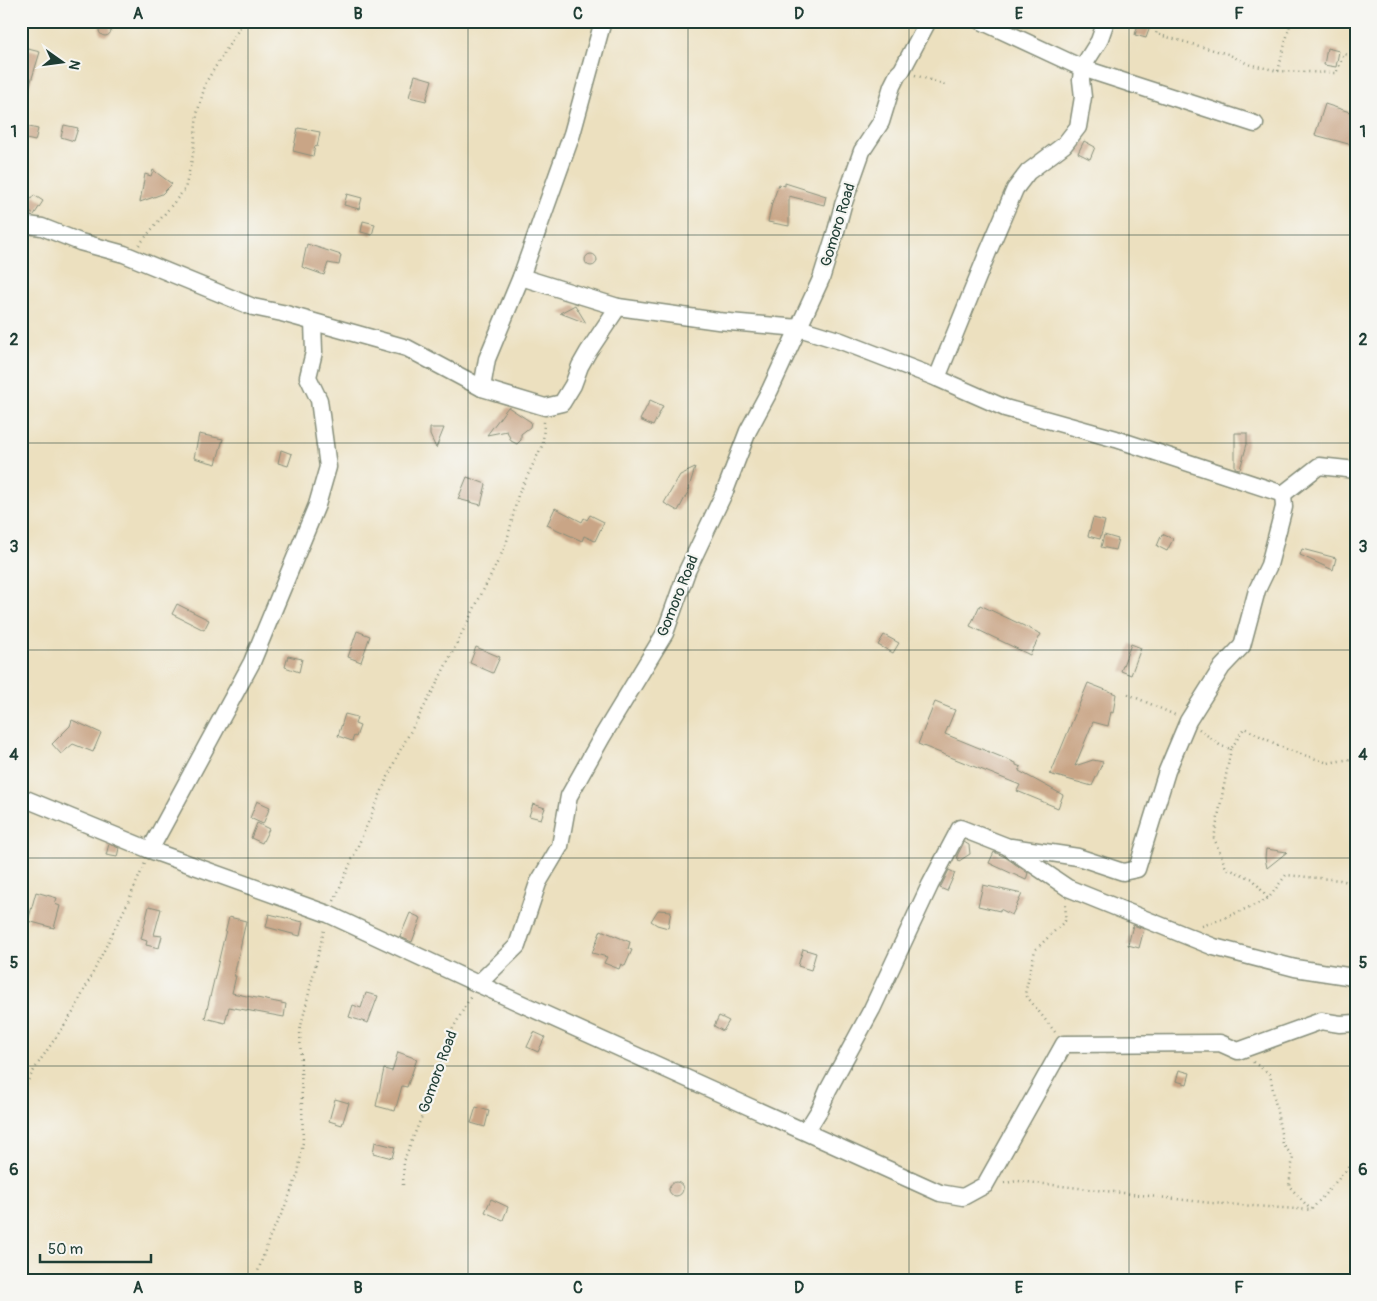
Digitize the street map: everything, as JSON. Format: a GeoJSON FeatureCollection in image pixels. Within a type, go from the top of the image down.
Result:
{"type":"FeatureCollection","features":[{"type":"Feature","properties":{"kind":"street"},"geometry":{"type":"LineString","coordinates":[[482,388],[487,360],[521,277],[572,134],[603,21]]}},
{"type":"Feature","properties":{"kind":"street","name":"Gomoro Road"},"geometry":{"type":"LineString","coordinates":[[478,984],[517,946],[538,883],[560,846],[569,796],[602,737],[665,633],[687,571],[725,491],[748,431],[770,390],[821,279],[843,205],[862,151],[881,122],[892,86],[928,21]]}},
{"type":"Feature","properties":{"kind":"street"},"geometry":{"type":"LineString","coordinates":[[981,21],[1082,68],[1254,124]]}},
{"type":"Feature","properties":{"kind":"street"},"geometry":{"type":"LineString","coordinates":[[938,378],[988,252],[1016,189],[1028,172],[1064,145],[1078,127],[1082,97],[1082,68],[1099,41],[1106,21]]}},
{"type":"Feature","properties":{"kind":"street"},"geometry":{"type":"LineString","coordinates":[[21,224],[42,227],[80,242],[124,254],[167,270],[214,292],[253,307],[407,348],[482,388],[545,407],[562,402],[573,385],[580,366],[618,307]]}},
{"type":"Feature","properties":{"kind":"street"},"geometry":{"type":"LineString","coordinates":[[521,277],[618,307],[718,321],[799,328],[841,340],[938,378],[1005,408],[1116,439],[1284,494]]}},
{"type":"Feature","properties":{"kind":"street"},"geometry":{"type":"LineString","coordinates":[[150,850],[252,662],[317,505],[328,467],[319,400],[308,377],[314,352],[313,322]]}},
{"type":"Feature","properties":{"kind":"street"},"geometry":{"type":"LineString","coordinates":[[1284,494],[1319,466],[1356,470]]}},
{"type":"Feature","properties":{"kind":"street"},"geometry":{"type":"LineString","coordinates":[[804,1130],[812,1122],[820,1109],[828,1090],[872,1009],[930,885],[960,828],[1006,846],[1078,857],[1123,872],[1137,869],[1167,771],[1188,721],[1222,667],[1242,646],[1256,590],[1269,565],[1284,507],[1284,494]]}},
{"type":"Feature","properties":{"kind":"street"},"geometry":{"type":"LineString","coordinates":[[21,797],[150,850],[328,914],[940,1193],[963,1197],[985,1185],[1064,1044],[1220,1043],[1238,1051],[1321,1021],[1340,1024],[1356,1023]]}},
{"type":"Feature","properties":{"kind":"street"},"geometry":{"type":"LineString","coordinates":[[1006,846],[1068,888],[1214,947],[1253,959],[1356,979]]}},
{"type":"Feature","properties":{"kind":"path"},"geometry":{"type":"LineString","coordinates":[[124,254],[138,246],[185,189],[193,155],[196,114],[206,82],[244,21]]}},
{"type":"Feature","properties":{"kind":"path"},"geometry":{"type":"LineString","coordinates":[[1154,21],[1159,23],[1156,34],[1228,54],[1248,64],[1278,71],[1336,73],[1344,54],[1356,56]]}},
{"type":"Feature","properties":{"kind":"path"},"geometry":{"type":"LineString","coordinates":[[1278,71],[1292,21]]}},
{"type":"Feature","properties":{"kind":"path"},"geometry":{"type":"LineString","coordinates":[[902,70],[945,85]]}},
{"type":"Feature","properties":{"kind":"path"},"geometry":{"type":"LineString","coordinates":[[254,1280],[270,1236],[283,1211],[298,1174],[303,1142],[300,1030],[328,914],[397,756],[434,689],[506,545],[518,495],[543,444],[545,407]]}},
{"type":"Feature","properties":{"kind":"path"},"geometry":{"type":"LineString","coordinates":[[1128,694],[1188,721],[1221,746],[1231,749]]}},
{"type":"Feature","properties":{"kind":"path"},"geometry":{"type":"LineString","coordinates":[[1268,899],[1253,879],[1226,868],[1214,838],[1231,749],[1244,728],[1286,749],[1328,762],[1356,758]]}},
{"type":"Feature","properties":{"kind":"path"},"geometry":{"type":"LineString","coordinates":[[21,1093],[37,1064],[74,1011],[127,904],[150,850]]}},
{"type":"Feature","properties":{"kind":"path"},"geometry":{"type":"LineString","coordinates":[[1186,936],[1204,924],[1222,919],[1268,899],[1286,875],[1340,880],[1356,884]]}},
{"type":"Feature","properties":{"kind":"path"},"geometry":{"type":"LineString","coordinates":[[1064,1044],[1024,994],[1036,950],[1065,921],[1068,888]]}},
{"type":"Feature","properties":{"kind":"path","name":"Gomoro Road"},"geometry":{"type":"LineString","coordinates":[[403,1186],[404,1160],[435,1084],[447,1039],[478,984]]}},
{"type":"Feature","properties":{"kind":"path"},"geometry":{"type":"LineString","coordinates":[[1238,1051],[1270,1074],[1283,1144],[1293,1157],[1289,1186],[1311,1210]]}},
{"type":"Feature","properties":{"kind":"path"},"geometry":{"type":"LineString","coordinates":[[1311,1210],[1356,1159]]}},
{"type":"Feature","properties":{"kind":"path"},"geometry":{"type":"LineString","coordinates":[[985,1185],[1018,1181],[1210,1203],[1311,1210]]}},
{"type":"Feature","properties":{"kind":"building"},"geometry":{"type":"Polygon","coordinates":[[[107,24],[110,25],[110,35],[103,36],[100,35],[99,28],[100,25],[107,24]]]}},
{"type":"Feature","properties":{"kind":"building"},"geometry":{"type":"Polygon","coordinates":[[[1138,24],[1150,27],[1146,38],[1135,35],[1138,24]]]}},
{"type":"Feature","properties":{"kind":"building"},"geometry":{"type":"Polygon","coordinates":[[[1327,48],[1339,51],[1336,67],[1324,65],[1327,48]]]}},
{"type":"Feature","properties":{"kind":"building"},"geometry":{"type":"Polygon","coordinates":[[[28,49],[40,52],[24,104],[21,104],[21,74],[28,49]]]}},
{"type":"Feature","properties":{"kind":"building"},"geometry":{"type":"Polygon","coordinates":[[[415,75],[432,80],[426,101],[409,97],[415,75]]]}},
{"type":"Feature","properties":{"kind":"building"},"geometry":{"type":"Polygon","coordinates":[[[1325,104],[1356,114],[1356,146],[1315,135],[1325,104]]]}},
{"type":"Feature","properties":{"kind":"building"},"geometry":{"type":"Polygon","coordinates":[[[64,125],[78,128],[74,141],[61,137],[64,125]]]}},
{"type":"Feature","properties":{"kind":"building"},"geometry":{"type":"Polygon","coordinates":[[[25,126],[38,129],[35,141],[22,138],[25,126]]]}},
{"type":"Feature","properties":{"kind":"building"},"geometry":{"type":"Polygon","coordinates":[[[298,128],[320,132],[313,156],[293,151],[298,128]]]}},
{"type":"Feature","properties":{"kind":"building"},"geometry":{"type":"Polygon","coordinates":[[[1084,141],[1095,147],[1090,159],[1078,153],[1084,141]]]}},
{"type":"Feature","properties":{"kind":"building"},"geometry":{"type":"Polygon","coordinates":[[[153,170],[172,184],[162,194],[140,202],[145,174],[151,176],[153,170]]]}},
{"type":"Feature","properties":{"kind":"building"},"geometry":{"type":"Polygon","coordinates":[[[785,183],[826,196],[824,205],[789,196],[789,226],[768,222],[779,184],[785,186],[785,183]]]}},
{"type":"Feature","properties":{"kind":"building"},"geometry":{"type":"Polygon","coordinates":[[[347,194],[362,198],[359,209],[344,205],[347,194]]]}},
{"type":"Feature","properties":{"kind":"building"},"geometry":{"type":"Polygon","coordinates":[[[34,195],[43,201],[34,215],[24,208],[34,195]]]}},
{"type":"Feature","properties":{"kind":"building"},"geometry":{"type":"Polygon","coordinates":[[[363,221],[375,224],[372,235],[361,232],[363,221]]]}},
{"type":"Feature","properties":{"kind":"building"},"geometry":{"type":"Polygon","coordinates":[[[307,244],[341,255],[339,265],[328,263],[324,275],[302,267],[307,244]]]}},
{"type":"Feature","properties":{"kind":"building"},"geometry":{"type":"Polygon","coordinates":[[[593,254],[596,255],[596,265],[589,266],[586,265],[585,258],[586,255],[593,254]]]}},
{"type":"Feature","properties":{"kind":"building"},"geometry":{"type":"Polygon","coordinates":[[[575,305],[586,323],[560,313],[575,305]]]}},
{"type":"Feature","properties":{"kind":"building"},"geometry":{"type":"Polygon","coordinates":[[[650,400],[663,406],[653,426],[640,420],[650,400]]]}},
{"type":"Feature","properties":{"kind":"building"},"geometry":{"type":"Polygon","coordinates":[[[508,407],[531,422],[530,427],[521,434],[521,440],[517,444],[511,441],[507,431],[487,435],[508,407]]]}},
{"type":"Feature","properties":{"kind":"building"},"geometry":{"type":"Polygon","coordinates":[[[430,428],[444,428],[436,448],[430,435],[430,428]]]}},
{"type":"Feature","properties":{"kind":"building"},"geometry":{"type":"Polygon","coordinates":[[[1235,433],[1247,433],[1247,444],[1240,469],[1235,468],[1235,433]]]}},
{"type":"Feature","properties":{"kind":"building"},"geometry":{"type":"Polygon","coordinates":[[[199,434],[223,439],[216,464],[194,458],[199,434]]]}},
{"type":"Feature","properties":{"kind":"building"},"geometry":{"type":"Polygon","coordinates":[[[281,450],[292,454],[288,466],[278,463],[281,450]]]}},
{"type":"Feature","properties":{"kind":"building"},"geometry":{"type":"Polygon","coordinates":[[[695,468],[690,488],[678,511],[664,503],[680,475],[695,468]]]}},
{"type":"Feature","properties":{"kind":"building"},"geometry":{"type":"Polygon","coordinates":[[[467,477],[486,484],[481,505],[458,499],[467,477]]]}},
{"type":"Feature","properties":{"kind":"building"},"geometry":{"type":"Polygon","coordinates":[[[555,508],[582,522],[584,518],[587,520],[590,515],[604,522],[595,541],[584,536],[582,541],[547,525],[555,508]]]}},
{"type":"Feature","properties":{"kind":"building"},"geometry":{"type":"Polygon","coordinates":[[[1093,518],[1105,521],[1100,539],[1088,536],[1093,518]]]}},
{"type":"Feature","properties":{"kind":"building"},"geometry":{"type":"Polygon","coordinates":[[[1162,534],[1173,539],[1167,551],[1157,546],[1162,534]]]}},
{"type":"Feature","properties":{"kind":"building"},"geometry":{"type":"Polygon","coordinates":[[[1104,535],[1118,539],[1115,550],[1101,547],[1104,535]]]}},
{"type":"Feature","properties":{"kind":"building"},"geometry":{"type":"Polygon","coordinates":[[[1302,549],[1336,558],[1333,570],[1300,555],[1302,549]]]}},
{"type":"Feature","properties":{"kind":"building"},"geometry":{"type":"Polygon","coordinates":[[[177,604],[209,620],[204,630],[172,614],[177,604]]]}},
{"type":"Feature","properties":{"kind":"building"},"geometry":{"type":"Polygon","coordinates":[[[980,605],[1041,634],[1030,655],[970,626],[980,605]]]}},
{"type":"Feature","properties":{"kind":"building"},"geometry":{"type":"Polygon","coordinates":[[[357,631],[370,636],[361,662],[348,657],[357,631]]]}},
{"type":"Feature","properties":{"kind":"building"},"geometry":{"type":"Polygon","coordinates":[[[884,635],[899,643],[893,653],[878,645],[884,635]]]}},
{"type":"Feature","properties":{"kind":"building"},"geometry":{"type":"Polygon","coordinates":[[[1131,644],[1141,648],[1131,675],[1121,671],[1131,644]]]}},
{"type":"Feature","properties":{"kind":"building"},"geometry":{"type":"Polygon","coordinates":[[[476,647],[500,657],[493,673],[470,663],[476,647]]]}},
{"type":"Feature","properties":{"kind":"building"},"geometry":{"type":"Polygon","coordinates":[[[288,656],[302,659],[299,672],[285,667],[288,656]]]}},
{"type":"Feature","properties":{"kind":"building"},"geometry":{"type":"Polygon","coordinates":[[[1088,683],[1116,694],[1113,713],[1111,712],[1108,726],[1093,722],[1075,766],[1093,760],[1103,762],[1092,786],[1049,774],[1088,683]]]}},
{"type":"Feature","properties":{"kind":"building"},"geometry":{"type":"Polygon","coordinates":[[[935,702],[955,710],[945,734],[1016,763],[1016,765],[1021,767],[1019,771],[1063,795],[1058,808],[1017,791],[1020,785],[918,744],[935,702]]]}},
{"type":"Feature","properties":{"kind":"building"},"geometry":{"type":"Polygon","coordinates":[[[345,714],[357,717],[355,724],[360,726],[356,737],[354,736],[352,741],[338,736],[345,714]]]}},
{"type":"Feature","properties":{"kind":"building"},"geometry":{"type":"Polygon","coordinates":[[[72,720],[101,733],[93,752],[73,744],[61,754],[52,744],[70,726],[72,720]]]}},
{"type":"Feature","properties":{"kind":"building"},"geometry":{"type":"Polygon","coordinates":[[[257,801],[270,807],[263,824],[250,818],[257,801]]]}},
{"type":"Feature","properties":{"kind":"building"},"geometry":{"type":"Polygon","coordinates":[[[533,804],[545,808],[541,819],[529,816],[533,804]]]}},
{"type":"Feature","properties":{"kind":"building"},"geometry":{"type":"Polygon","coordinates":[[[257,823],[269,829],[262,843],[251,838],[257,823]]]}},
{"type":"Feature","properties":{"kind":"building"},"geometry":{"type":"Polygon","coordinates":[[[964,842],[969,845],[970,854],[959,861],[957,856],[964,842]]]}},
{"type":"Feature","properties":{"kind":"building"},"geometry":{"type":"Polygon","coordinates":[[[109,844],[119,848],[117,857],[106,855],[109,844]]]}},
{"type":"Feature","properties":{"kind":"building"},"geometry":{"type":"Polygon","coordinates":[[[1266,849],[1287,852],[1267,868],[1266,849]]]}},
{"type":"Feature","properties":{"kind":"building"},"geometry":{"type":"Polygon","coordinates":[[[994,852],[1005,857],[1028,873],[1026,880],[989,863],[994,852]]]}},
{"type":"Feature","properties":{"kind":"building"},"geometry":{"type":"Polygon","coordinates":[[[949,870],[955,873],[947,891],[940,888],[949,870]]]}},
{"type":"Feature","properties":{"kind":"building"},"geometry":{"type":"Polygon","coordinates":[[[983,885],[1022,894],[1012,915],[1000,909],[1000,911],[978,906],[983,885]]]}},
{"type":"Feature","properties":{"kind":"building"},"geometry":{"type":"Polygon","coordinates":[[[36,892],[57,898],[55,904],[60,906],[54,928],[28,921],[36,892]]]}},
{"type":"Feature","properties":{"kind":"building"},"geometry":{"type":"Polygon","coordinates":[[[149,906],[161,909],[154,935],[162,936],[159,948],[146,945],[147,941],[141,939],[149,906]]]}},
{"type":"Feature","properties":{"kind":"building"},"geometry":{"type":"Polygon","coordinates":[[[658,910],[671,911],[668,928],[651,921],[658,910]]]}},
{"type":"Feature","properties":{"kind":"building"},"geometry":{"type":"Polygon","coordinates":[[[410,913],[421,918],[412,942],[400,937],[410,913]]]}},
{"type":"Feature","properties":{"kind":"building"},"geometry":{"type":"Polygon","coordinates":[[[269,914],[303,922],[300,936],[266,927],[269,914]]]}},
{"type":"Feature","properties":{"kind":"building"},"geometry":{"type":"Polygon","coordinates":[[[229,917],[246,921],[232,993],[286,1004],[284,1017],[229,1007],[225,1023],[205,1018],[229,917]]]}},
{"type":"Feature","properties":{"kind":"building"},"geometry":{"type":"Polygon","coordinates":[[[1133,925],[1144,929],[1139,948],[1128,945],[1133,925]]]}},
{"type":"Feature","properties":{"kind":"building"},"geometry":{"type":"Polygon","coordinates":[[[601,930],[630,942],[628,949],[632,950],[625,966],[621,964],[619,969],[604,963],[607,957],[592,953],[601,930]]]}},
{"type":"Feature","properties":{"kind":"building"},"geometry":{"type":"Polygon","coordinates":[[[803,949],[816,953],[811,970],[798,966],[803,949]]]}},
{"type":"Feature","properties":{"kind":"building"},"geometry":{"type":"Polygon","coordinates":[[[366,993],[378,996],[368,1023],[349,1017],[353,1005],[361,1008],[366,993]]]}},
{"type":"Feature","properties":{"kind":"building"},"geometry":{"type":"Polygon","coordinates":[[[719,1016],[729,1021],[723,1031],[714,1026],[719,1016]]]}},
{"type":"Feature","properties":{"kind":"building"},"geometry":{"type":"Polygon","coordinates":[[[534,1032],[545,1037],[538,1052],[527,1047],[534,1032]]]}},
{"type":"Feature","properties":{"kind":"building"},"geometry":{"type":"Polygon","coordinates":[[[398,1052],[417,1059],[407,1087],[402,1086],[395,1111],[376,1106],[384,1069],[392,1071],[398,1052]]]}},
{"type":"Feature","properties":{"kind":"building"},"geometry":{"type":"Polygon","coordinates":[[[1179,1070],[1190,1073],[1187,1084],[1176,1081],[1179,1070]]]}},
{"type":"Feature","properties":{"kind":"building"},"geometry":{"type":"Polygon","coordinates":[[[335,1099],[349,1103],[342,1125],[329,1121],[335,1099]]]}},
{"type":"Feature","properties":{"kind":"building"},"geometry":{"type":"Polygon","coordinates":[[[476,1107],[489,1111],[485,1127],[471,1123],[476,1107]]]}},
{"type":"Feature","properties":{"kind":"building"},"geometry":{"type":"Polygon","coordinates":[[[375,1142],[395,1147],[392,1158],[373,1153],[375,1142]]]}},
{"type":"Feature","properties":{"kind":"building"},"geometry":{"type":"Polygon","coordinates":[[[673,1182],[679,1182],[683,1189],[679,1196],[673,1196],[669,1192],[669,1186],[673,1182]]]}},
{"type":"Feature","properties":{"kind":"building"},"geometry":{"type":"Polygon","coordinates":[[[491,1199],[508,1207],[503,1220],[485,1212],[491,1199]]]}}]}
